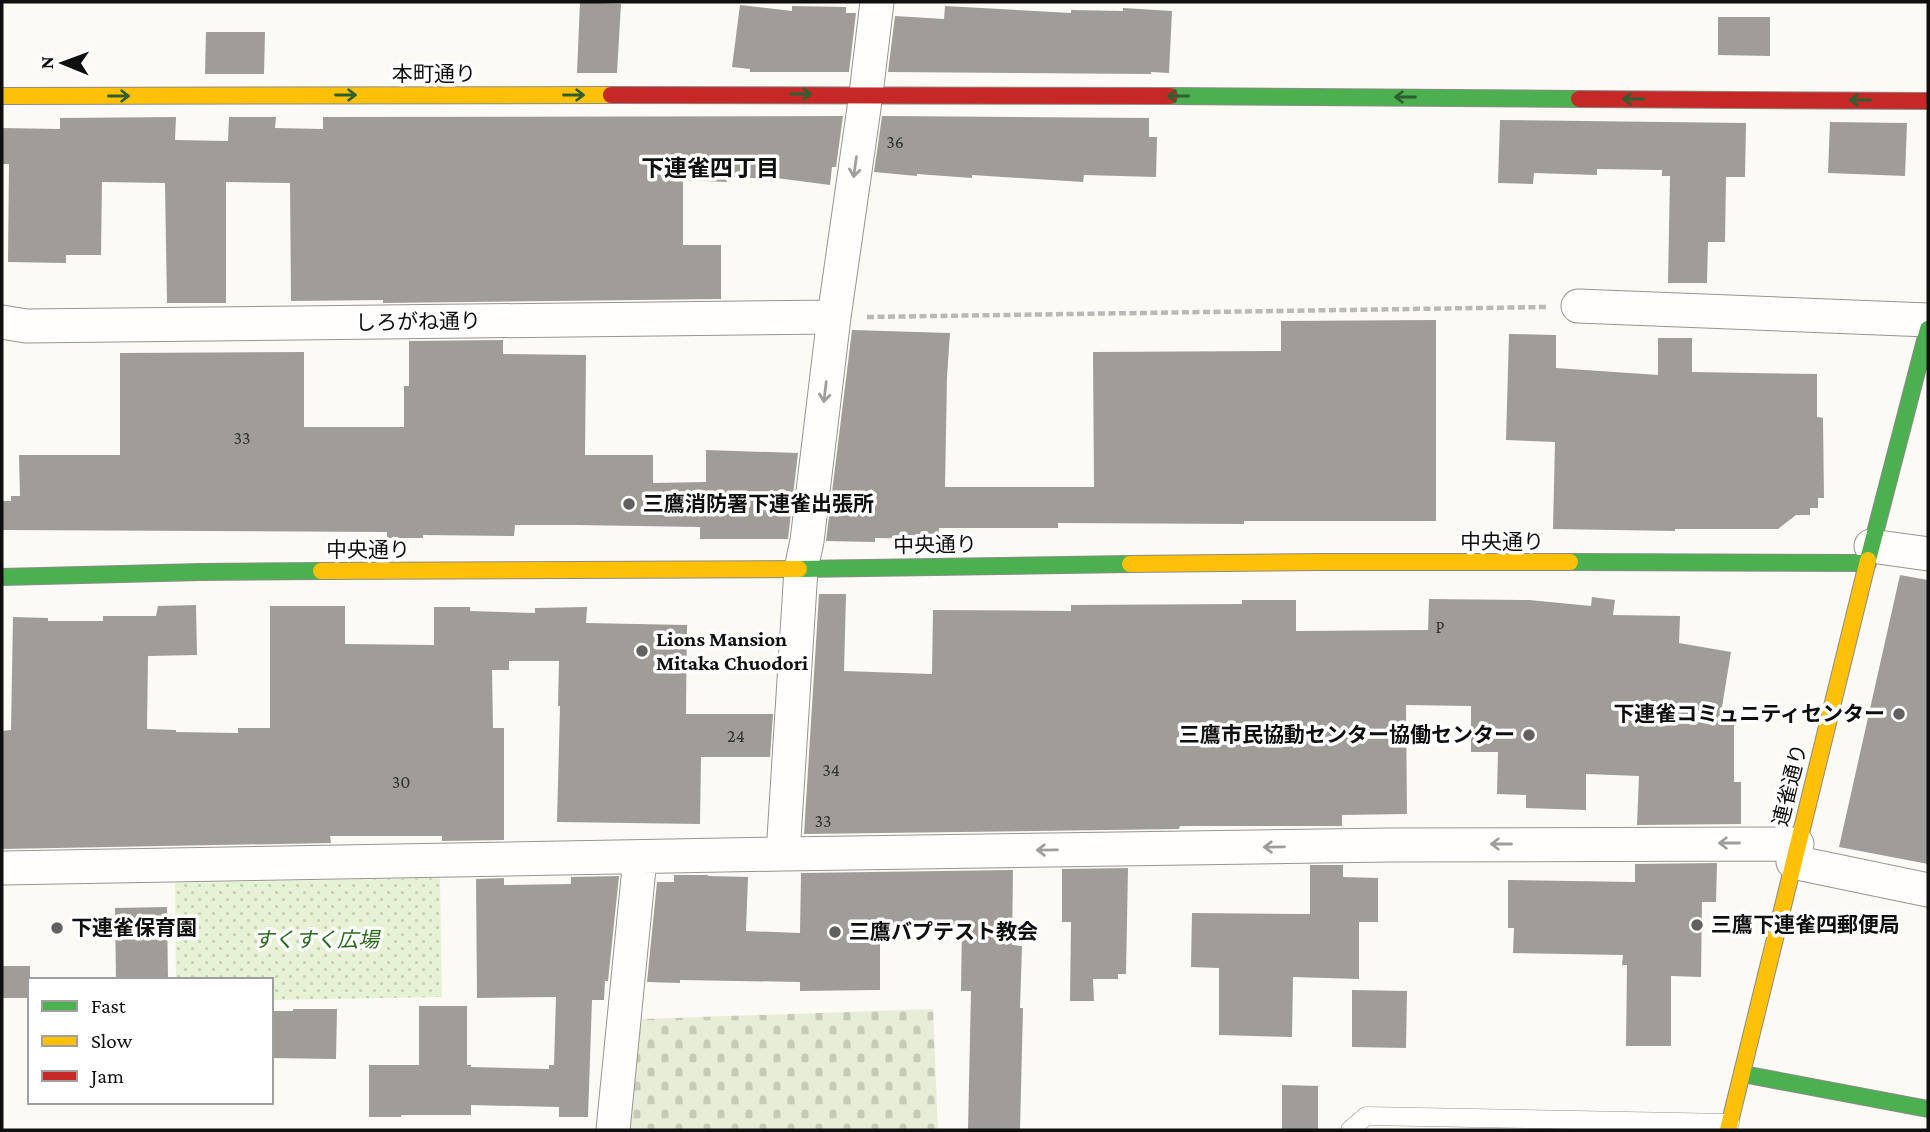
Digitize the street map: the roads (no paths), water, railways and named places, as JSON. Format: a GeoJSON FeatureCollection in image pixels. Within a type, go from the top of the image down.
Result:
{"type":"FeatureCollection","features":[{"type":"Feature","properties":{"kind":"street"},"geometry":{"type":"LineString","coordinates":[[783,854],[801,569],[807,541],[877,2]]}},
{"type":"Feature","properties":{"kind":"street","name":"本町通り"},"geometry":{"type":"LineString","coordinates":[[2,96],[866,94],[1928,101]]}},
{"type":"Feature","properties":{"kind":"street"},"geometry":{"type":"LineString","coordinates":[[1578,306],[1928,320]]}},
{"type":"Feature","properties":{"kind":"street","name":"しろがね通り"},"geometry":{"type":"LineString","coordinates":[[2,322],[26,326],[834,317]]}},
{"type":"Feature","properties":{"kind":"street","name":"連雀通り"},"geometry":{"type":"LineString","coordinates":[[1729,1127],[1795,853],[1928,329]]}},
{"type":"Feature","properties":{"kind":"street"},"geometry":{"type":"LineString","coordinates":[[1870,554],[1928,554]]}},
{"type":"Feature","properties":{"kind":"street","name":"中央通り"},"geometry":{"type":"LineString","coordinates":[[2,577],[215,572],[801,569],[1870,554]]}},
{"type":"Feature","properties":{"kind":"street"},"geometry":{"type":"LineString","coordinates":[[2,868],[1404,845],[1795,853],[1928,890]]}},
{"type":"Feature","properties":{"kind":"street"},"geometry":{"type":"LineString","coordinates":[[612,1130],[640,858]]}},
{"type":"Feature","properties":{"kind":"street"},"geometry":{"type":"LineString","coordinates":[[1743,1074],[1928,1109]]}},
{"type":"Feature","properties":{"kind":"lane"},"geometry":{"type":"LineString","coordinates":[[1350,1130],[1366,1116],[1729,1127]]}},
{"type":"Feature","properties":{"kind":"place","name":"三鷹消防署下連雀出張所"},"geometry":{"type":"Point","coordinates":[629,504]}},
{"type":"Feature","properties":{"kind":"place","name":"Lions Mansion Mitaka Chuodori"},"geometry":{"type":"Point","coordinates":[642,651]}},
{"type":"Feature","properties":{"kind":"place","name":"下連雀コミュニティセンター"},"geometry":{"type":"Point","coordinates":[1899,714]}},
{"type":"Feature","properties":{"kind":"place","name":"三鷹市民協動センター協働センター"},"geometry":{"type":"Point","coordinates":[1529,735]}},
{"type":"Feature","properties":{"kind":"place","name":"三鷹下連雀四郵便局"},"geometry":{"type":"Point","coordinates":[1697,925]}},
{"type":"Feature","properties":{"kind":"place","name":"下連雀保育園"},"geometry":{"type":"Point","coordinates":[57,928]}},
{"type":"Feature","properties":{"kind":"place","name":"三鷹バプテスト教会"},"geometry":{"type":"Point","coordinates":[835,932]}},
{"type":"Feature","properties":{"kind":"district","name":"下連雀四丁目"},"geometry":{"type":"Point","coordinates":[710,168]}},
{"type":"Feature","properties":{"kind":"park label","name":"すくすく広場"},"geometry":{"type":"Point","coordinates":[316,940]}}]}
